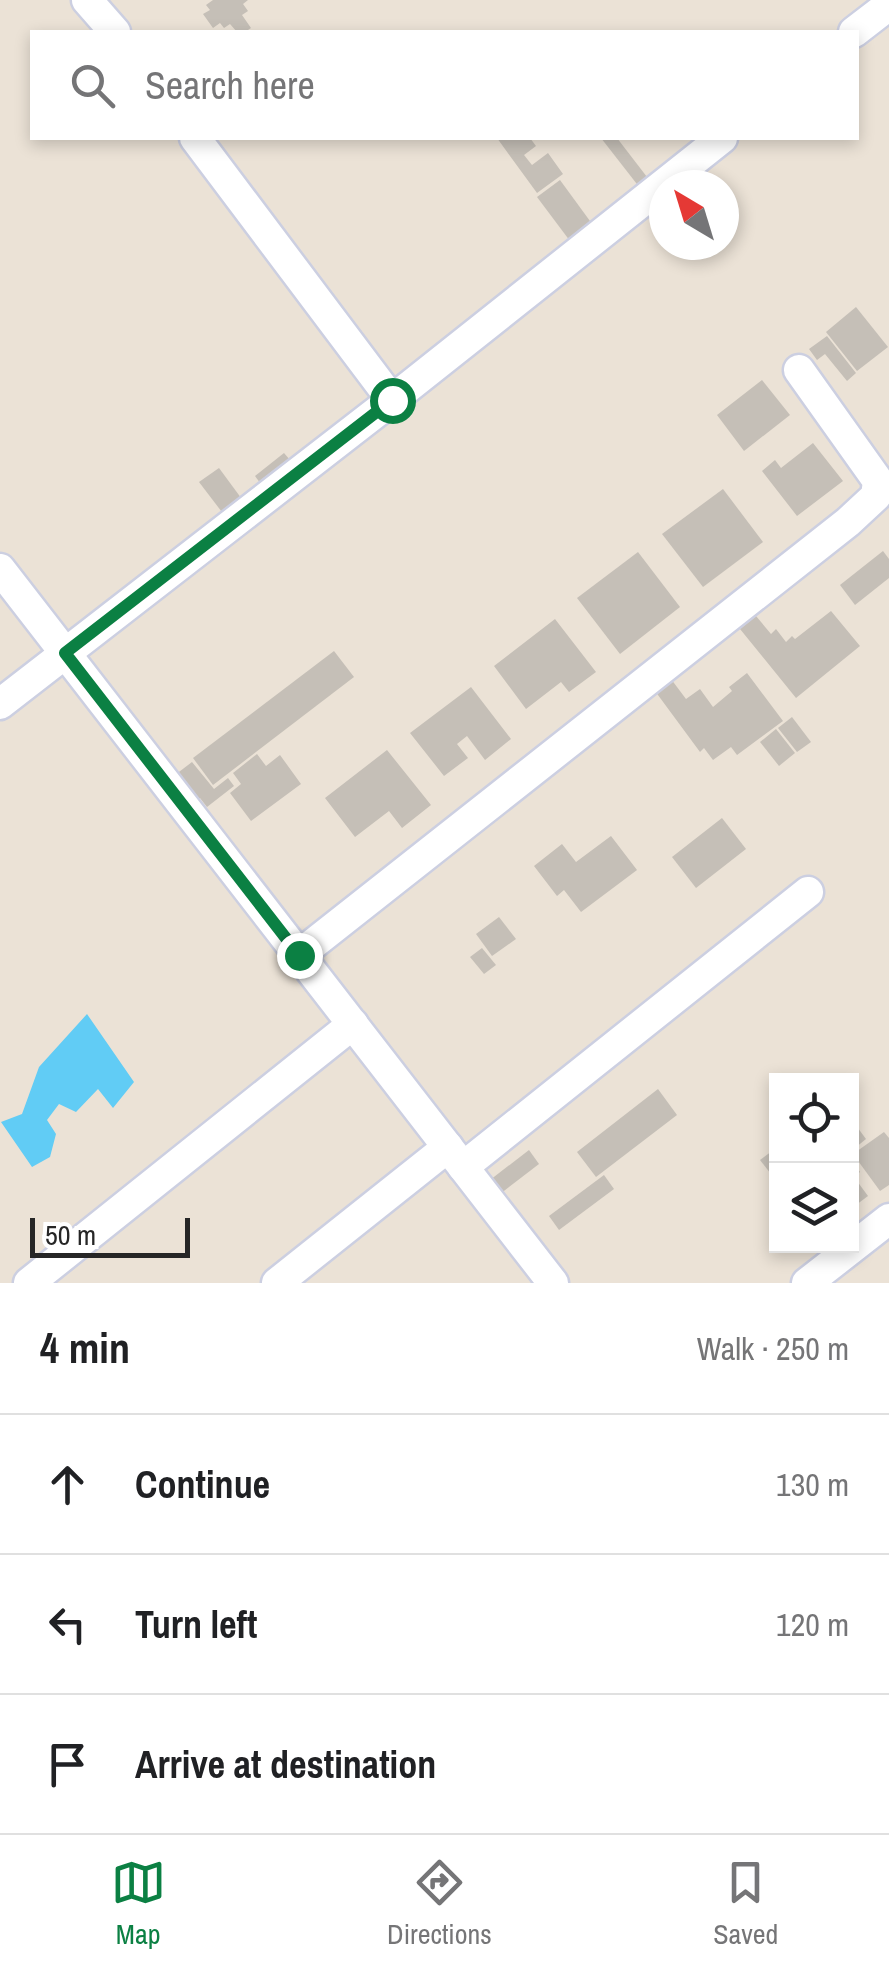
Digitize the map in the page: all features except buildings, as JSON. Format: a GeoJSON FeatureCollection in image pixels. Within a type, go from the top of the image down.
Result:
{"type":"FeatureCollection","features":[{"type":"Feature","properties":{"kind":"street"},"geometry":{"type":"LineString","coordinates":[[88,0],[113,30]]}},
{"type":"Feature","properties":{"kind":"street"},"geometry":{"type":"LineString","coordinates":[[857,30],[889,5]]}},
{"type":"Feature","properties":{"kind":"street"},"geometry":{"type":"LineString","coordinates":[[197,140],[392,400]]}},
{"type":"Feature","properties":{"kind":"street"},"geometry":{"type":"LineString","coordinates":[[0,704],[719,140]]}},
{"type":"Feature","properties":{"kind":"street"},"geometry":{"type":"LineString","coordinates":[[299,955],[876,496],[878,482],[799,370]]}},
{"type":"Feature","properties":{"kind":"street"},"geometry":{"type":"LineString","coordinates":[[0,569],[455,1157],[541,1279]]}},
{"type":"Feature","properties":{"kind":"street"},"geometry":{"type":"LineString","coordinates":[[277,1283],[455,1157],[808,892]]}},
{"type":"Feature","properties":{"kind":"street"},"geometry":{"type":"LineString","coordinates":[[29,1283],[353,1024]]}},
{"type":"Feature","properties":{"kind":"street"},"geometry":{"type":"LineString","coordinates":[[808,1283],[889,1219]]}},
{"type":"Feature","properties":{"kind":"water"},"geometry":{"type":"Polygon","coordinates":[[[87,1014],[134,1082],[113,1108],[98,1089],[76,1112],[59,1104],[47,1120],[56,1134],[50,1157],[32,1167],[1,1122],[22,1114],[39,1067],[87,1014]]]}},
{"type":"Feature","properties":{"kind":"route"},"geometry":{"type":"LineString","coordinates":[[299,955],[65,653],[392,400]]}}]}
